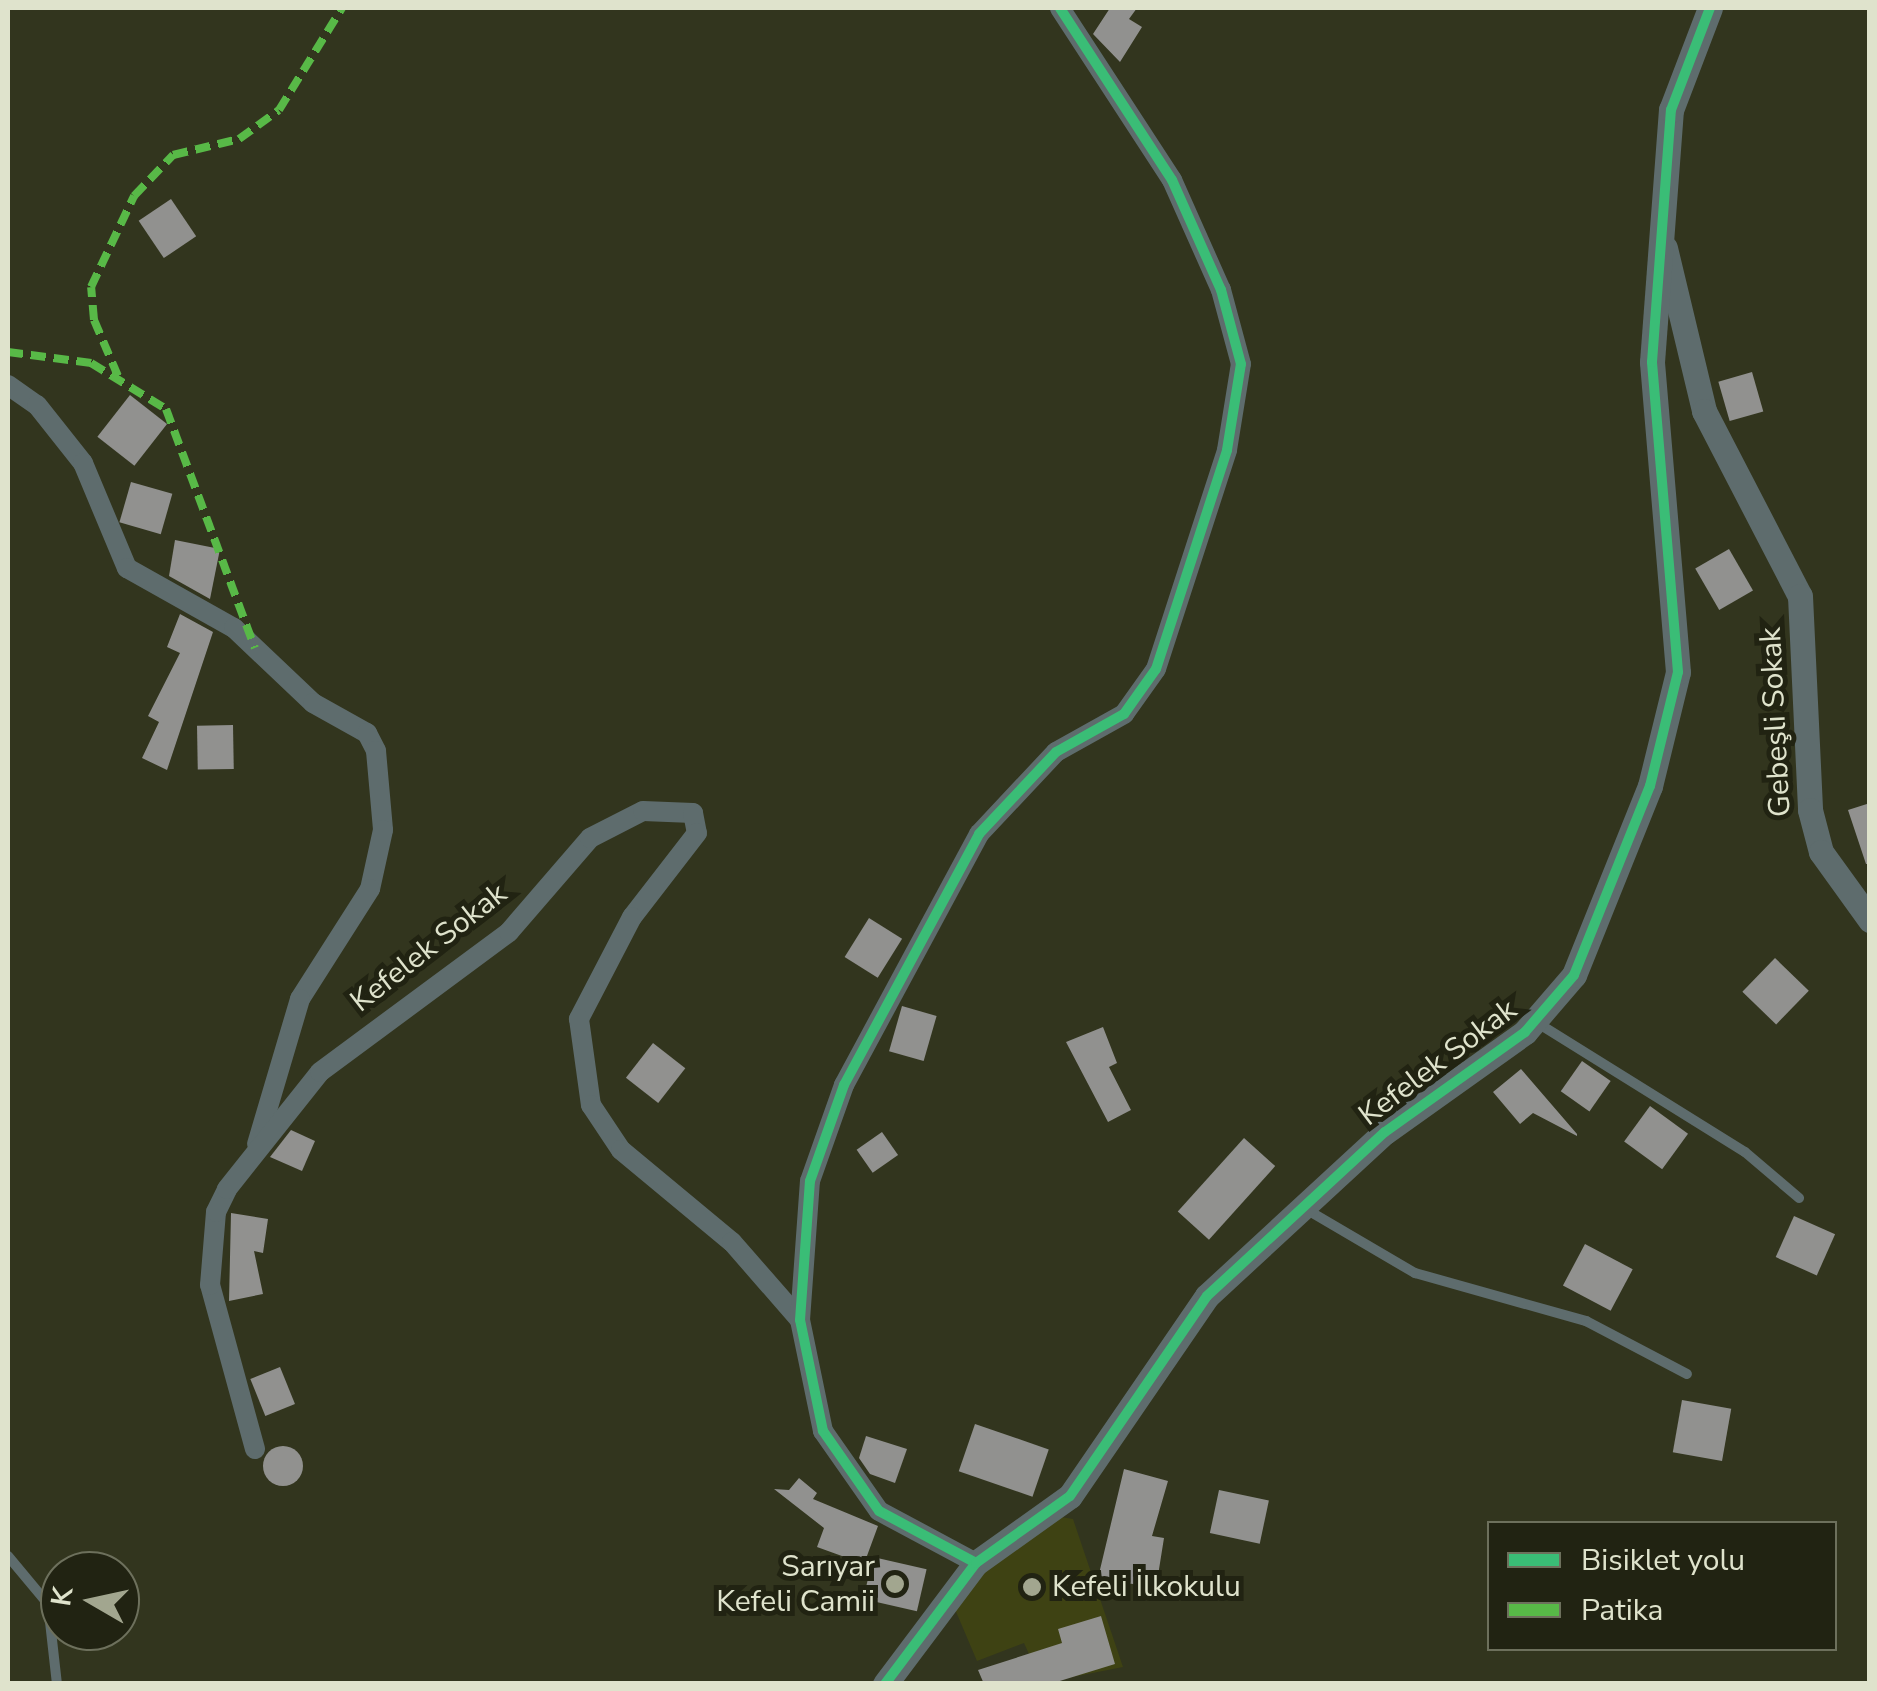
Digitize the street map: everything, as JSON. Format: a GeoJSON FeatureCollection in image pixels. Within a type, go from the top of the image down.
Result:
{"type":"FeatureCollection","features":[{"type":"Feature","properties":{"kind":"street","name":"Kefelek Sokak"},"geometry":{"type":"LineString","coordinates":[[976,1563],[879,1511],[843,1470],[822,1431],[800,1320],[810,1181],[844,1085],[980,834],[1056,752],[1124,714],[1156,669],[1227,450],[1241,364],[1221,290],[1172,180],[1060,8]]}},
{"type":"Feature","properties":{"kind":"street","name":"Kefelek Sokak"},"geometry":{"type":"LineString","coordinates":[[886,1684],[976,1563],[1070,1496],[1207,1296],[1385,1132],[1536,1022],[1592,938],[1650,786],[1678,672],[1653,436],[1660,234],[1671,110],[1710,8]]}},
{"type":"Feature","properties":{"kind":"street","name":"Gebeşli Sokak"},"geometry":{"type":"LineString","coordinates":[[1660,234],[1704,411],[1800,596],[1810,810],[1821,852],[1870,920]]}},
{"type":"Feature","properties":{"kind":"street"},"geometry":{"type":"LineString","coordinates":[[8,385],[37,405],[83,463],[127,568],[146,587],[234,628],[313,703],[367,734],[376,751],[383,830],[370,890],[300,1000],[257,1144]]}},
{"type":"Feature","properties":{"kind":"street","name":"Kefelek Sokak"},"geometry":{"type":"LineString","coordinates":[[256,1448],[217,1324],[210,1246],[216,1212],[257,1144],[320,1072],[509,932],[606,826],[643,811],[693,813],[692,846],[592,986],[576,1043],[583,1076],[602,1129],[732,1242],[800,1320]]}},
{"type":"Feature","properties":{"kind":"lane","name":"Kefelek Sokak"},"geometry":{"type":"LineString","coordinates":[[1536,1022],[1745,1152],[1799,1198]]}},
{"type":"Feature","properties":{"kind":"lane"},"geometry":{"type":"LineString","coordinates":[[1303,1207],[1416,1273],[1586,1320],[1687,1374]]}},
{"type":"Feature","properties":{"kind":"lane"},"geometry":{"type":"LineString","coordinates":[[8,1556],[48,1604],[57,1684]]}},
{"type":"Feature","properties":{"kind":"shaded area","name":"Kefeli İlkokulu"},"geometry":{"type":"Polygon","coordinates":[[[1061,1517],[1073,1519],[1123,1667],[1042,1683],[1024,1643],[977,1661],[954,1607],[983,1567],[1061,1517]]]}},
{"type":"Feature","properties":{"kind":"building"},"geometry":{"type":"Polygon","coordinates":[[[1110,8],[1137,8],[1129,19],[1142,27],[1120,62],[1093,34],[1110,8]]]}},
{"type":"Feature","properties":{"kind":"building"},"geometry":{"type":"Polygon","coordinates":[[[171,199],[196,236],[164,258],[139,221],[171,199]]]}},
{"type":"Feature","properties":{"kind":"building"},"geometry":{"type":"Polygon","coordinates":[[[1752,372],[1763,411],[1730,421],[1718,382],[1752,372]]]}},
{"type":"Feature","properties":{"kind":"building"},"geometry":{"type":"Polygon","coordinates":[[[130,395],[167,424],[134,466],[97,437],[130,395]]]}},
{"type":"Feature","properties":{"kind":"building"},"geometry":{"type":"Polygon","coordinates":[[[131,482],[172,494],[161,534],[119,522],[131,482]]]}},
{"type":"Feature","properties":{"kind":"building"},"geometry":{"type":"Polygon","coordinates":[[[175,540],[220,549],[210,599],[169,576],[175,540]]]}},
{"type":"Feature","properties":{"kind":"building"},"geometry":{"type":"Polygon","coordinates":[[[1729,549],[1753,591],[1719,610],[1695,568],[1729,549]]]}},
{"type":"Feature","properties":{"kind":"building"},"geometry":{"type":"Polygon","coordinates":[[[180,614],[213,632],[167,770],[142,758],[159,722],[148,716],[180,653],[167,647],[180,614]]]}},
{"type":"Feature","properties":{"kind":"building"},"geometry":{"type":"Polygon","coordinates":[[[233,725],[234,769],[198,770],[197,726],[233,725]]]}},
{"type":"Feature","properties":{"kind":"building"},"geometry":{"type":"Polygon","coordinates":[[[1870,803],[1870,864],[1866,864],[1848,810],[1870,803]]]}},
{"type":"Feature","properties":{"kind":"building"},"geometry":{"type":"Polygon","coordinates":[[[869,918],[902,939],[878,978],[845,957],[869,918]]]}},
{"type":"Feature","properties":{"kind":"building"},"geometry":{"type":"Polygon","coordinates":[[[1775,958],[1809,991],[1776,1024],[1742,992],[1775,958]]]}},
{"type":"Feature","properties":{"kind":"building"},"geometry":{"type":"Polygon","coordinates":[[[902,1006],[937,1016],[924,1061],[889,1051],[902,1006]]]}},
{"type":"Feature","properties":{"kind":"building"},"geometry":{"type":"Polygon","coordinates":[[[1103,1027],[1117,1063],[1109,1067],[1131,1110],[1108,1122],[1066,1042],[1103,1027]]]}},
{"type":"Feature","properties":{"kind":"building"},"geometry":{"type":"Polygon","coordinates":[[[653,1043],[685,1068],[658,1103],[626,1078],[653,1043]]]}},
{"type":"Feature","properties":{"kind":"building"},"geometry":{"type":"Polygon","coordinates":[[[1582,1061],[1611,1081],[1589,1111],[1561,1091],[1582,1061]]]}},
{"type":"Feature","properties":{"kind":"building"},"geometry":{"type":"Polygon","coordinates":[[[1521,1069],[1577,1136],[1533,1113],[1520,1124],[1493,1092],[1521,1069]]]}},
{"type":"Feature","properties":{"kind":"building"},"geometry":{"type":"Polygon","coordinates":[[[1650,1106],[1688,1134],[1662,1169],[1624,1142],[1650,1106]]]}},
{"type":"Feature","properties":{"kind":"building"},"geometry":{"type":"Polygon","coordinates":[[[291,1130],[315,1141],[302,1171],[270,1157],[291,1130]]]}},
{"type":"Feature","properties":{"kind":"building"},"geometry":{"type":"Polygon","coordinates":[[[882,1132],[898,1155],[873,1173],[857,1150],[882,1132]]]}},
{"type":"Feature","properties":{"kind":"building"},"geometry":{"type":"Polygon","coordinates":[[[1244,1138],[1275,1166],[1209,1240],[1178,1212],[1244,1138]]]}},
{"type":"Feature","properties":{"kind":"building"},"geometry":{"type":"Polygon","coordinates":[[[231,1213],[268,1219],[263,1253],[254,1251],[263,1294],[229,1301],[231,1213]]]}},
{"type":"Feature","properties":{"kind":"building"},"geometry":{"type":"Polygon","coordinates":[[[1794,1216],[1835,1234],[1817,1275],[1776,1257],[1794,1216]]]}},
{"type":"Feature","properties":{"kind":"building"},"geometry":{"type":"Polygon","coordinates":[[[1585,1244],[1633,1269],[1611,1311],[1563,1285],[1585,1244]]]}},
{"type":"Feature","properties":{"kind":"building"},"geometry":{"type":"Polygon","coordinates":[[[280,1367],[295,1404],[265,1416],[250,1379],[280,1367]]]}},
{"type":"Feature","properties":{"kind":"building"},"geometry":{"type":"Polygon","coordinates":[[[1682,1400],[1731,1409],[1722,1461],[1673,1452],[1682,1400]]]}},
{"type":"Feature","properties":{"kind":"building"},"geometry":{"type":"Polygon","coordinates":[[[975,1424],[1049,1449],[1032,1497],[959,1471],[975,1424]]]}},
{"type":"Feature","properties":{"kind":"building"},"geometry":{"type":"Polygon","coordinates":[[[866,1436],[907,1449],[895,1483],[870,1474],[859,1458],[866,1436]]]}},
{"type":"Feature","properties":{"kind":"building"},"geometry":{"type":"Polygon","coordinates":[[[283,1446],[297,1452],[303,1466],[297,1480],[283,1486],[269,1480],[263,1466],[269,1452],[283,1446]]]}},
{"type":"Feature","properties":{"kind":"building"},"geometry":{"type":"Polygon","coordinates":[[[1124,1469],[1168,1481],[1152,1536],[1164,1538],[1156,1588],[1098,1578],[1124,1469]]]}},
{"type":"Feature","properties":{"kind":"building"},"geometry":{"type":"Polygon","coordinates":[[[799,1478],[817,1493],[813,1499],[878,1526],[864,1564],[817,1547],[824,1528],[774,1489],[789,1490],[799,1478]]]}},
{"type":"Feature","properties":{"kind":"building"},"geometry":{"type":"Polygon","coordinates":[[[1219,1490],[1269,1501],[1260,1544],[1210,1533],[1219,1490]]]}},
{"type":"Feature","properties":{"kind":"building","name":"Sarıyar Kefeli Camii"},"geometry":{"type":"Polygon","coordinates":[[[873,1557],[927,1569],[917,1611],[863,1599],[873,1557]]]}},
{"type":"Feature","properties":{"kind":"building"},"geometry":{"type":"Polygon","coordinates":[[[1101,1616],[1115,1664],[1050,1684],[984,1684],[978,1670],[1062,1643],[1058,1629],[1101,1616]]]}},
{"type":"Feature","properties":{"kind":"marked path"},"geometry":{"type":"LineString","coordinates":[[118,376],[94,320],[91,287],[134,196],[173,155],[239,139],[279,110],[342,8]]}},
{"type":"Feature","properties":{"kind":"marked path"},"geometry":{"type":"LineString","coordinates":[[8,352],[91,363],[166,409],[255,648]]}},
{"type":"Feature","properties":{"kind":"cycle path"},"geometry":{"type":"LineString","coordinates":[[976,1563],[879,1511],[823,1431],[800,1320],[810,1181],[844,1085],[979,834],[1056,752],[1124,714],[1156,669],[1227,450],[1241,364],[1221,290],[1172,180],[1060,8]]}},
{"type":"Feature","properties":{"kind":"cycle path"},"geometry":{"type":"LineString","coordinates":[[885,1684],[976,1563],[1070,1496],[1207,1296],[1385,1132],[1525,1032],[1574,975],[1650,786],[1678,672],[1652,362],[1671,110],[1710,8]]}},
{"type":"Feature","properties":{"kind":"place","name":"Sarıyar Kefeli Camii"},"geometry":{"type":"Point","coordinates":[895,1584]}},
{"type":"Feature","properties":{"kind":"place","name":"Kefeli İlkokulu"},"geometry":{"type":"Point","coordinates":[1032,1587]}}]}
